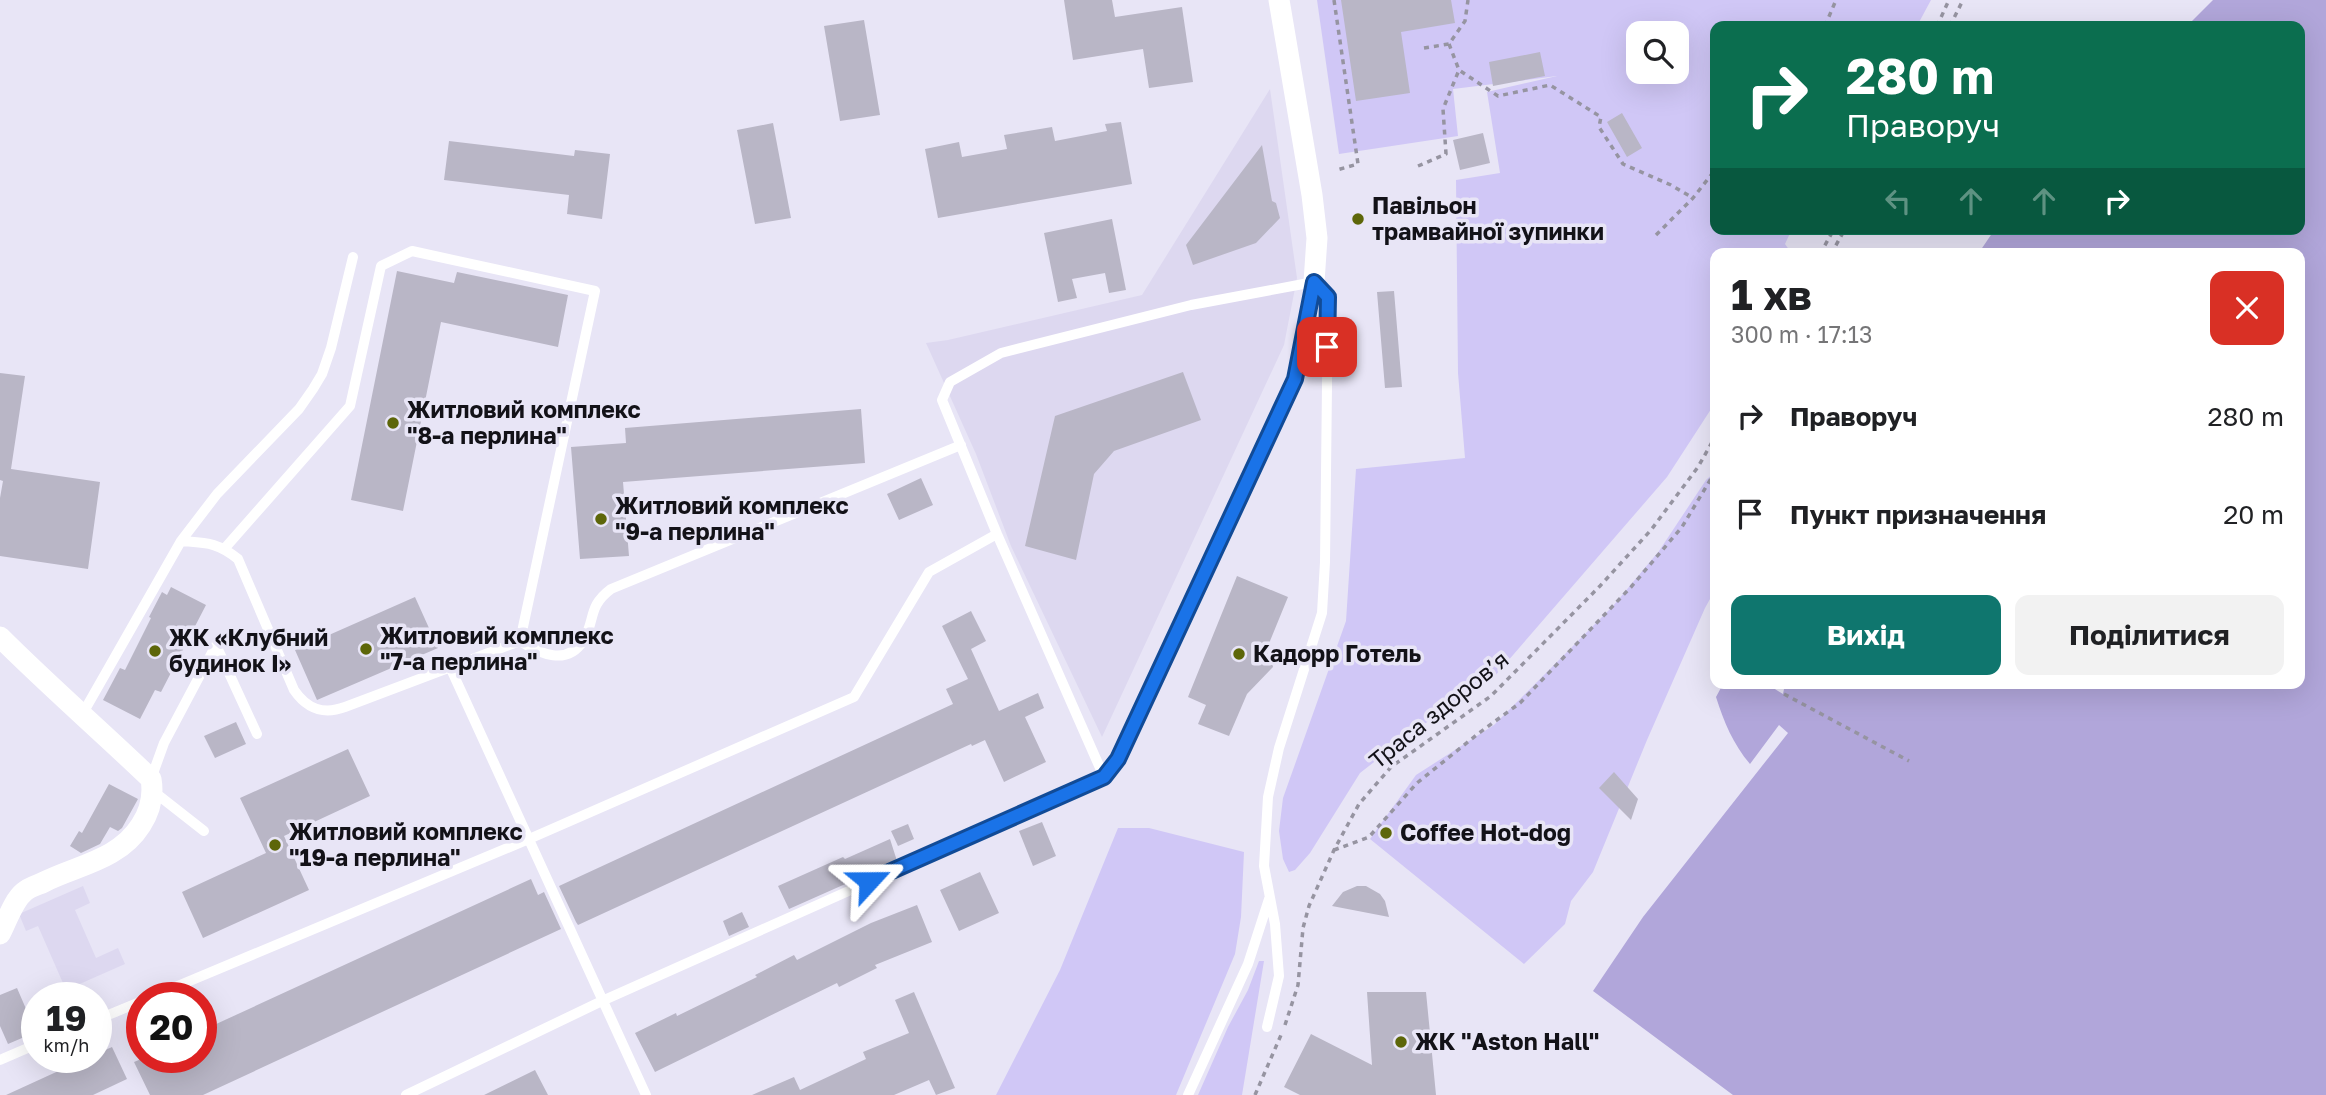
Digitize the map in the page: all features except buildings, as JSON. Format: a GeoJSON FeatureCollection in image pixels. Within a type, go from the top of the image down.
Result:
{"type":"FeatureCollection","features":[{"type":"Feature","properties":{"kind":"street"},"geometry":{"type":"LineString","coordinates":[[1279,0],[1312,195],[1317,238],[1314,282]]}},
{"type":"Feature","properties":{"kind":"street"},"geometry":{"type":"LineString","coordinates":[[0,637],[36,673],[83,712],[152,785],[144,820],[122,847],[108,856],[60,874],[24,892],[0,934]]}},
{"type":"Feature","properties":{"kind":"lane"},"geometry":{"type":"LineString","coordinates":[[225,548],[350,406],[381,266],[412,251],[594,291],[520,641]]}},
{"type":"Feature","properties":{"kind":"lane"},"geometry":{"type":"LineString","coordinates":[[83,712],[181,541],[217,494],[299,409],[322,374],[354,257]]}},
{"type":"Feature","properties":{"kind":"lane"},"geometry":{"type":"LineString","coordinates":[[1104,777],[997,534],[942,400],[950,382],[1001,353],[1191,305],[1314,282]]}},
{"type":"Feature","properties":{"kind":"lane"},"geometry":{"type":"LineString","coordinates":[[406,1095],[602,1001],[1104,777],[1118,759],[1295,379],[1314,282]]}},
{"type":"Feature","properties":{"kind":"lane"},"geometry":{"type":"LineString","coordinates":[[1268,1027],[1279,976],[1275,924],[1264,866],[1268,797],[1279,748],[1322,613],[1328,297],[1314,282]]}},
{"type":"Feature","properties":{"kind":"lane"},"geometry":{"type":"LineString","coordinates":[[520,641],[537,652],[550,656],[563,655],[575,649],[584,639],[593,608],[611,589],[961,445]]}},
{"type":"Feature","properties":{"kind":"lane"},"geometry":{"type":"LineString","coordinates":[[187,982],[529,839],[854,697],[929,572],[997,534]]}},
{"type":"Feature","properties":{"kind":"lane"},"geometry":{"type":"LineString","coordinates":[[181,541],[209,542],[225,548],[238,559],[294,690],[310,707],[322,711],[334,711],[520,641]]}},
{"type":"Feature","properties":{"kind":"lane"},"geometry":{"type":"LineString","coordinates":[[204,831],[152,785],[164,743],[216,645],[257,734]]}},
{"type":"Feature","properties":{"kind":"lane"},"geometry":{"type":"LineString","coordinates":[[450,667],[646,1095]]}},
{"type":"Feature","properties":{"kind":"lane"},"geometry":{"type":"LineString","coordinates":[[1188,1095],[1248,964],[1269,897]]}},
{"type":"Feature","properties":{"kind":"lane"},"geometry":{"type":"LineString","coordinates":[[0,1060],[21,1051]]}},
{"type":"Feature","properties":{"kind":"path"},"geometry":{"type":"LineString","coordinates":[[1334,0],[1358,164],[1336,170]]}},
{"type":"Feature","properties":{"kind":"path"},"geometry":{"type":"LineString","coordinates":[[1424,48],[1449,44],[1465,21],[1468,0]]}},
{"type":"Feature","properties":{"kind":"path"},"geometry":{"type":"LineString","coordinates":[[1827,21],[1835,0]]}},
{"type":"Feature","properties":{"kind":"path"},"geometry":{"type":"LineString","coordinates":[[1940,21],[1950,0]]}},
{"type":"Feature","properties":{"kind":"path"},"geometry":{"type":"LineString","coordinates":[[1952,21],[1963,0]]}},
{"type":"Feature","properties":{"kind":"path"},"geometry":{"type":"LineString","coordinates":[[1449,44],[1458,70],[1498,96],[1550,85],[1601,117],[1599,127],[1623,164],[1671,184],[1693,198]]}},
{"type":"Feature","properties":{"kind":"path"},"geometry":{"type":"LineString","coordinates":[[1418,166],[1446,154],[1443,109],[1458,70]]}},
{"type":"Feature","properties":{"kind":"path"},"geometry":{"type":"LineString","coordinates":[[1656,235],[1693,198],[1710,176]]}},
{"type":"Feature","properties":{"kind":"path","name":"Траса здоров’я"},"geometry":{"type":"LineString","coordinates":[[1255,1095],[1298,985],[1303,928],[1309,906],[1334,850],[1359,804],[1391,768],[1491,696],[1600,586],[1651,530],[1698,467],[1710,446]]}},
{"type":"Feature","properties":{"kind":"path"},"geometry":{"type":"LineString","coordinates":[[1334,850],[1369,837],[1417,783],[1520,703],[1631,587],[1682,527],[1710,480]]}},
{"type":"Feature","properties":{"kind":"path"},"geometry":{"type":"LineString","coordinates":[[1784,694],[1909,761]]}},
{"type":"Feature","properties":{"kind":"shaded area"},"geometry":{"type":"Polygon","coordinates":[[[1317,0],[1931,0],[1920,21],[1710,21],[1710,235],[1789,235],[1785,244],[1788,248],[1710,248],[1710,411],[1667,477],[1494,677],[1414,731],[1360,773],[1310,853],[1295,870],[1289,872],[1283,859],[1279,831],[1283,798],[1346,621],[1356,469],[1465,458],[1458,373],[1456,180],[1500,173],[1487,92],[1557,76],[1453,89],[1458,136],[1339,154],[1317,0]]]}},
{"type":"Feature","properties":{"kind":"shaded area"},"geometry":{"type":"Polygon","coordinates":[[[2213,0],[2326,0],[2326,1095],[1733,1095],[1593,991],[1643,917],[1788,733],[1779,725],[1750,764],[1726,724],[1716,697],[1720,689],[1775,689],[1783,694],[1784,689],[2305,689],[2305,248],[1982,248],[1991,235],[2305,235],[2305,21],[2192,21],[2213,0]]]}},
{"type":"Feature","properties":{"kind":"shaded area"},"geometry":{"type":"Polygon","coordinates":[[[1270,89],[1297,278],[1284,345],[1102,737],[1011,546],[976,454],[926,343],[1142,295],[1270,89]]]}},
{"type":"Feature","properties":{"kind":"shaded area"},"geometry":{"type":"Polygon","coordinates":[[[1710,476],[1710,599],[1647,740],[1593,872],[1571,901],[1565,924],[1524,964],[1370,839],[1416,775],[1494,725],[1613,606],[1659,551],[1710,476]]]}},
{"type":"Feature","properties":{"kind":"shaded area"},"geometry":{"type":"Polygon","coordinates":[[[1118,828],[1149,828],[1244,852],[1241,917],[1235,954],[1176,1095],[996,1095],[1060,970],[1118,828]]]}},
{"type":"Feature","properties":{"kind":"shaded area"},"geometry":{"type":"Polygon","coordinates":[[[83,886],[90,903],[75,910],[96,958],[118,948],[125,964],[84,982],[62,982],[38,926],[26,931],[19,914],[83,886]]]}},
{"type":"Feature","properties":{"kind":"shaded area"},"geometry":{"type":"Polygon","coordinates":[[[1259,961],[1264,961],[1242,1095],[1198,1095],[1228,1027],[1248,990],[1259,961]]]}},
{"type":"Feature","properties":{"kind":"place","name":"Павільон трамвайної зупинки"},"geometry":{"type":"Point","coordinates":[1358,219]}},
{"type":"Feature","properties":{"kind":"place","name":"Житловий комплекс \"8-а перлина\""},"geometry":{"type":"Point","coordinates":[393,423]}},
{"type":"Feature","properties":{"kind":"place","name":"Житловий комплекс \"9-а перлина\""},"geometry":{"type":"Point","coordinates":[601,519]}},
{"type":"Feature","properties":{"kind":"place","name":"Житловий комплекс \"7-а перлина\""},"geometry":{"type":"Point","coordinates":[366,649]}},
{"type":"Feature","properties":{"kind":"place","name":"ЖК «Клубний будинок I»"},"geometry":{"type":"Point","coordinates":[155,651]}},
{"type":"Feature","properties":{"kind":"place","name":"Кадорр Готель"},"geometry":{"type":"Point","coordinates":[1239,654]}},
{"type":"Feature","properties":{"kind":"place","name":"Coffee Hot-dog"},"geometry":{"type":"Point","coordinates":[1386,833]}},
{"type":"Feature","properties":{"kind":"place","name":"Житловий комплекс \"19-а перлина\""},"geometry":{"type":"Point","coordinates":[275,845]}},
{"type":"Feature","properties":{"kind":"place","name":"ЖК \"Aston Hall\""},"geometry":{"type":"Point","coordinates":[1401,1042]}},
{"type":"Feature","properties":{"kind":"route"},"geometry":{"type":"LineString","coordinates":[[869,881],[1104,777],[1118,759],[1295,379],[1314,282],[1328,297],[1327,347]]}}]}
